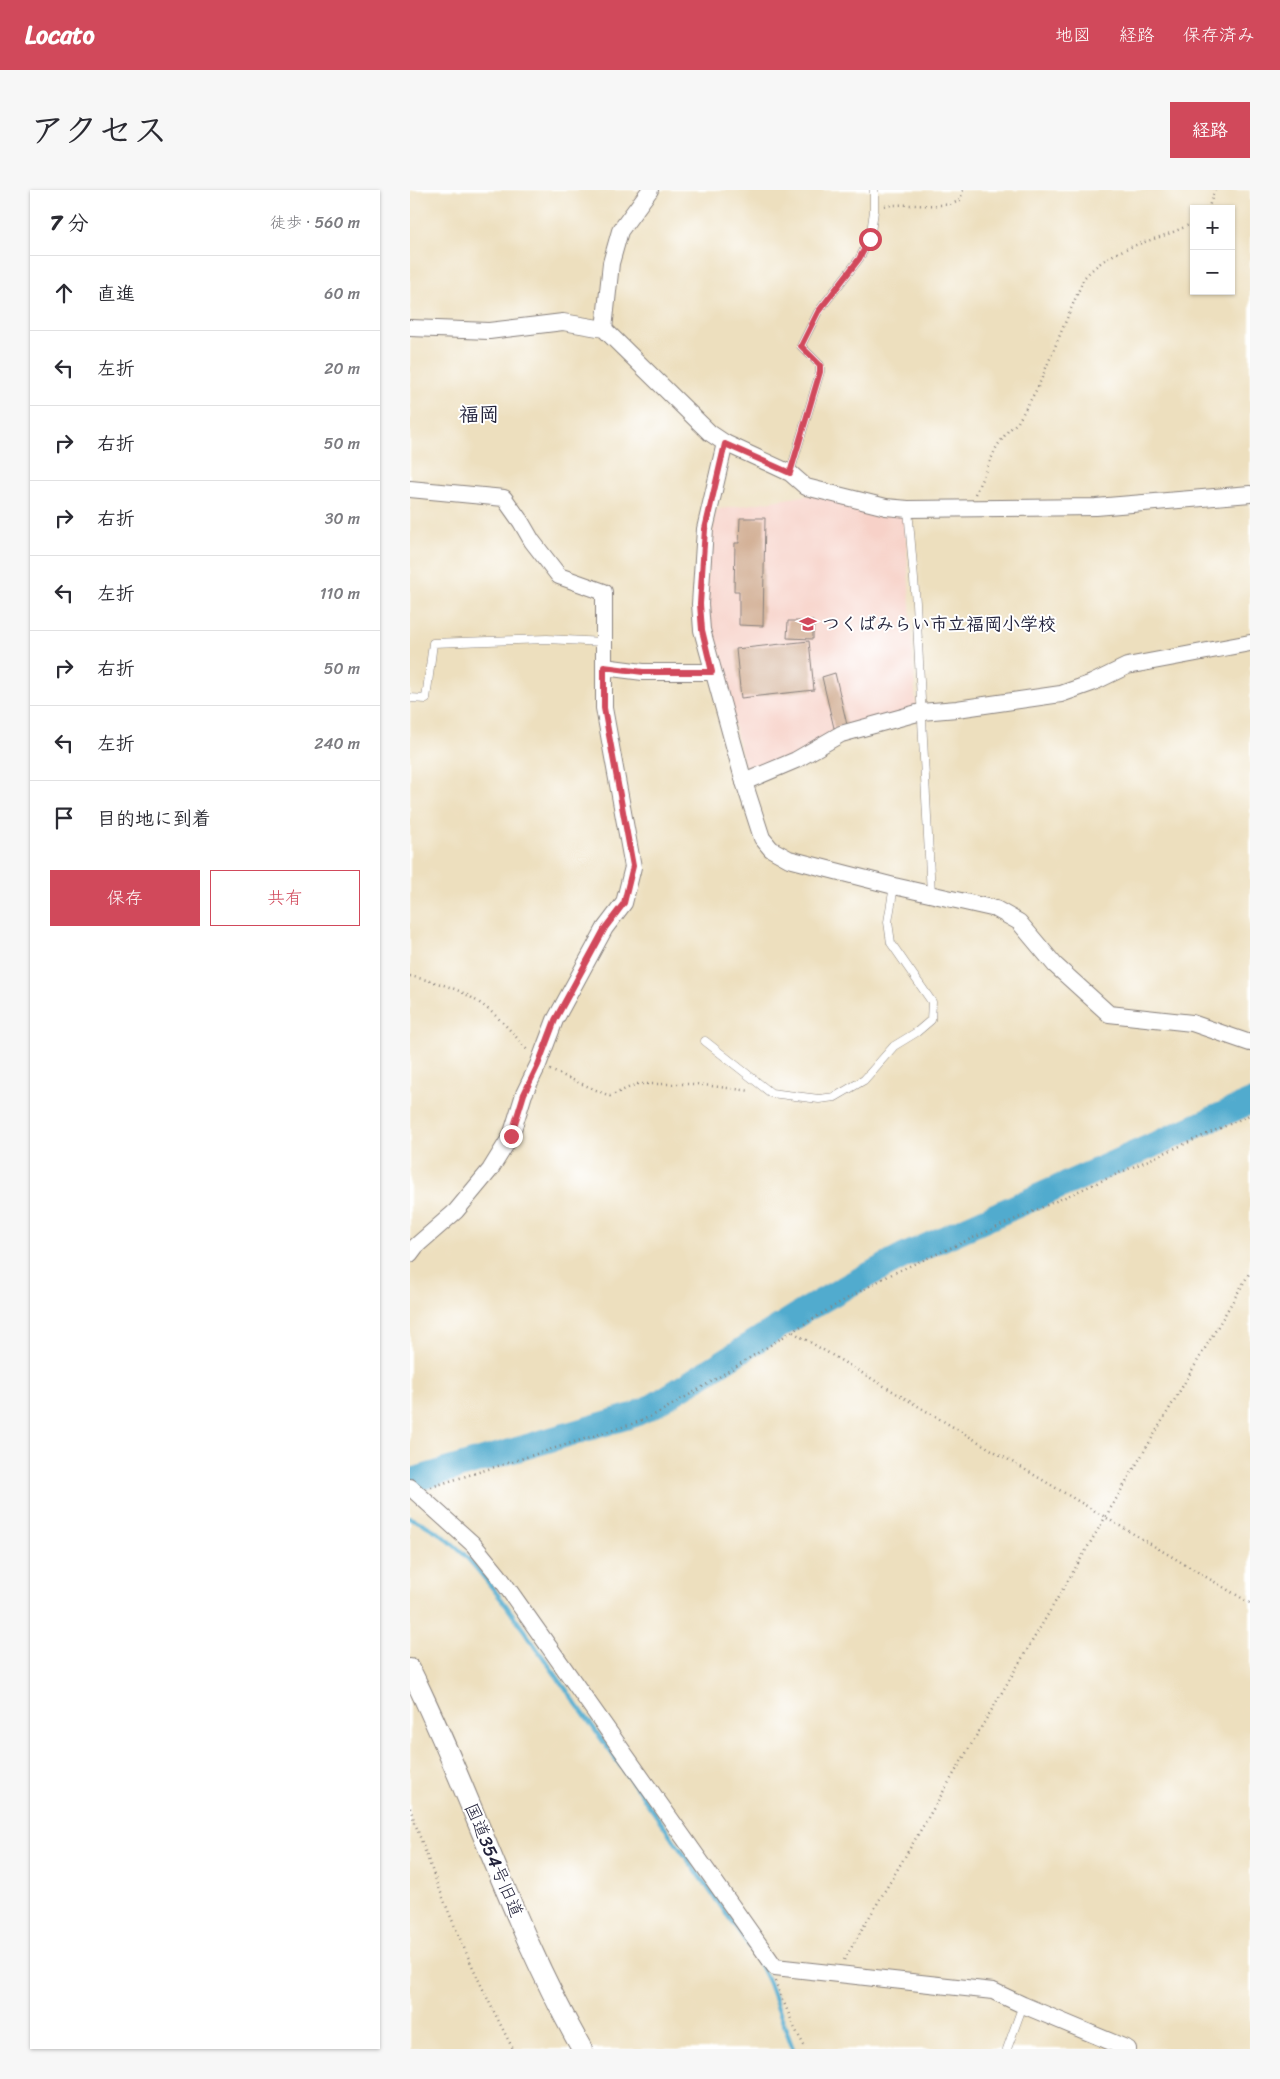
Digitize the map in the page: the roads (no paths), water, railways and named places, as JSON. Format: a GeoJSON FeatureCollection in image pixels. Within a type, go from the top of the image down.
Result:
{"type":"FeatureCollection","features":[{"type":"Feature","properties":{"kind":"street"},"geometry":{"type":"LineString","coordinates":[[604,330],[611,263],[620,231],[650,190]]}},
{"type":"Feature","properties":{"kind":"street"},"geometry":{"type":"LineString","coordinates":[[410,328],[490,330],[563,322],[604,330],[710,433],[725,444],[790,473],[806,487],[886,507],[908,509],[1096,507],[1250,494]]}},
{"type":"Feature","properties":{"kind":"street"},"geometry":{"type":"LineString","coordinates":[[725,444],[705,529],[700,604],[702,630],[712,672],[744,782],[762,838],[771,849],[789,859],[894,886],[996,909],[1019,922],[1055,965],[1109,1014],[1192,1023],[1250,1043]]}},
{"type":"Feature","properties":{"kind":"street"},"geometry":{"type":"LineString","coordinates":[[410,488],[504,498],[522,522],[532,541],[559,576],[604,592],[604,708],[633,866],[624,903],[605,928],[555,1020],[538,1065],[524,1094],[511,1136],[490,1170],[456,1211],[416,1246],[410,1254]]}},
{"type":"Feature","properties":{"kind":"street"},"geometry":{"type":"LineString","coordinates":[[744,782],[796,760],[841,734],[920,712],[957,709],[1061,694],[1092,683],[1127,666],[1250,643]]}},
{"type":"Feature","properties":{"kind":"street"},"geometry":{"type":"LineString","coordinates":[[604,667],[643,672],[712,672]]}},
{"type":"Feature","properties":{"kind":"street"},"geometry":{"type":"LineString","coordinates":[[412,1489],[473,1544],[499,1576],[775,1967],[994,1991],[1128,2049]]}},
{"type":"Feature","properties":{"kind":"street","name":"国道354号旧道"},"geometry":{"type":"LineString","coordinates":[[410,1669],[455,1767],[545,1977],[582,2049]]}},
{"type":"Feature","properties":{"kind":"lane"},"geometry":{"type":"LineString","coordinates":[[790,473],[820,372],[820,365],[801,346],[818,312],[859,259],[870,239],[874,211],[874,190]]}},
{"type":"Feature","properties":{"kind":"lane"},"geometry":{"type":"LineString","coordinates":[[908,509],[916,602],[920,712],[931,894]]}},
{"type":"Feature","properties":{"kind":"lane"},"geometry":{"type":"LineString","coordinates":[[410,698],[426,699],[433,643],[547,639],[603,642]]}},
{"type":"Feature","properties":{"kind":"lane"},"geometry":{"type":"LineString","coordinates":[[705,1041],[771,1093],[819,1099],[835,1097],[864,1080],[894,1046],[917,1032],[931,1020],[932,1002],[891,943],[888,922],[894,886]]}},
{"type":"Feature","properties":{"kind":"lane"},"geometry":{"type":"LineString","coordinates":[[1006,2049],[1023,2005]]}},
{"type":"Feature","properties":{"kind":"waterway"},"geometry":{"type":"LineString","coordinates":[[410,1481],[634,1415],[653,1406],[804,1311],[904,1256],[1250,1102]]}},
{"type":"Feature","properties":{"kind":"waterway"},"geometry":{"type":"LineString","coordinates":[[410,1518],[439,1533],[452,1543],[485,1578],[505,1604],[753,1951],[769,1983],[793,2049]]}},
{"type":"Feature","properties":{"kind":"place","name":"つくばみらい市立福岡小学校"},"geometry":{"type":"Point","coordinates":[808,624]}},
{"type":"Feature","properties":{"kind":"district","name":"福岡"},"geometry":{"type":"Point","coordinates":[479,414]}}]}
